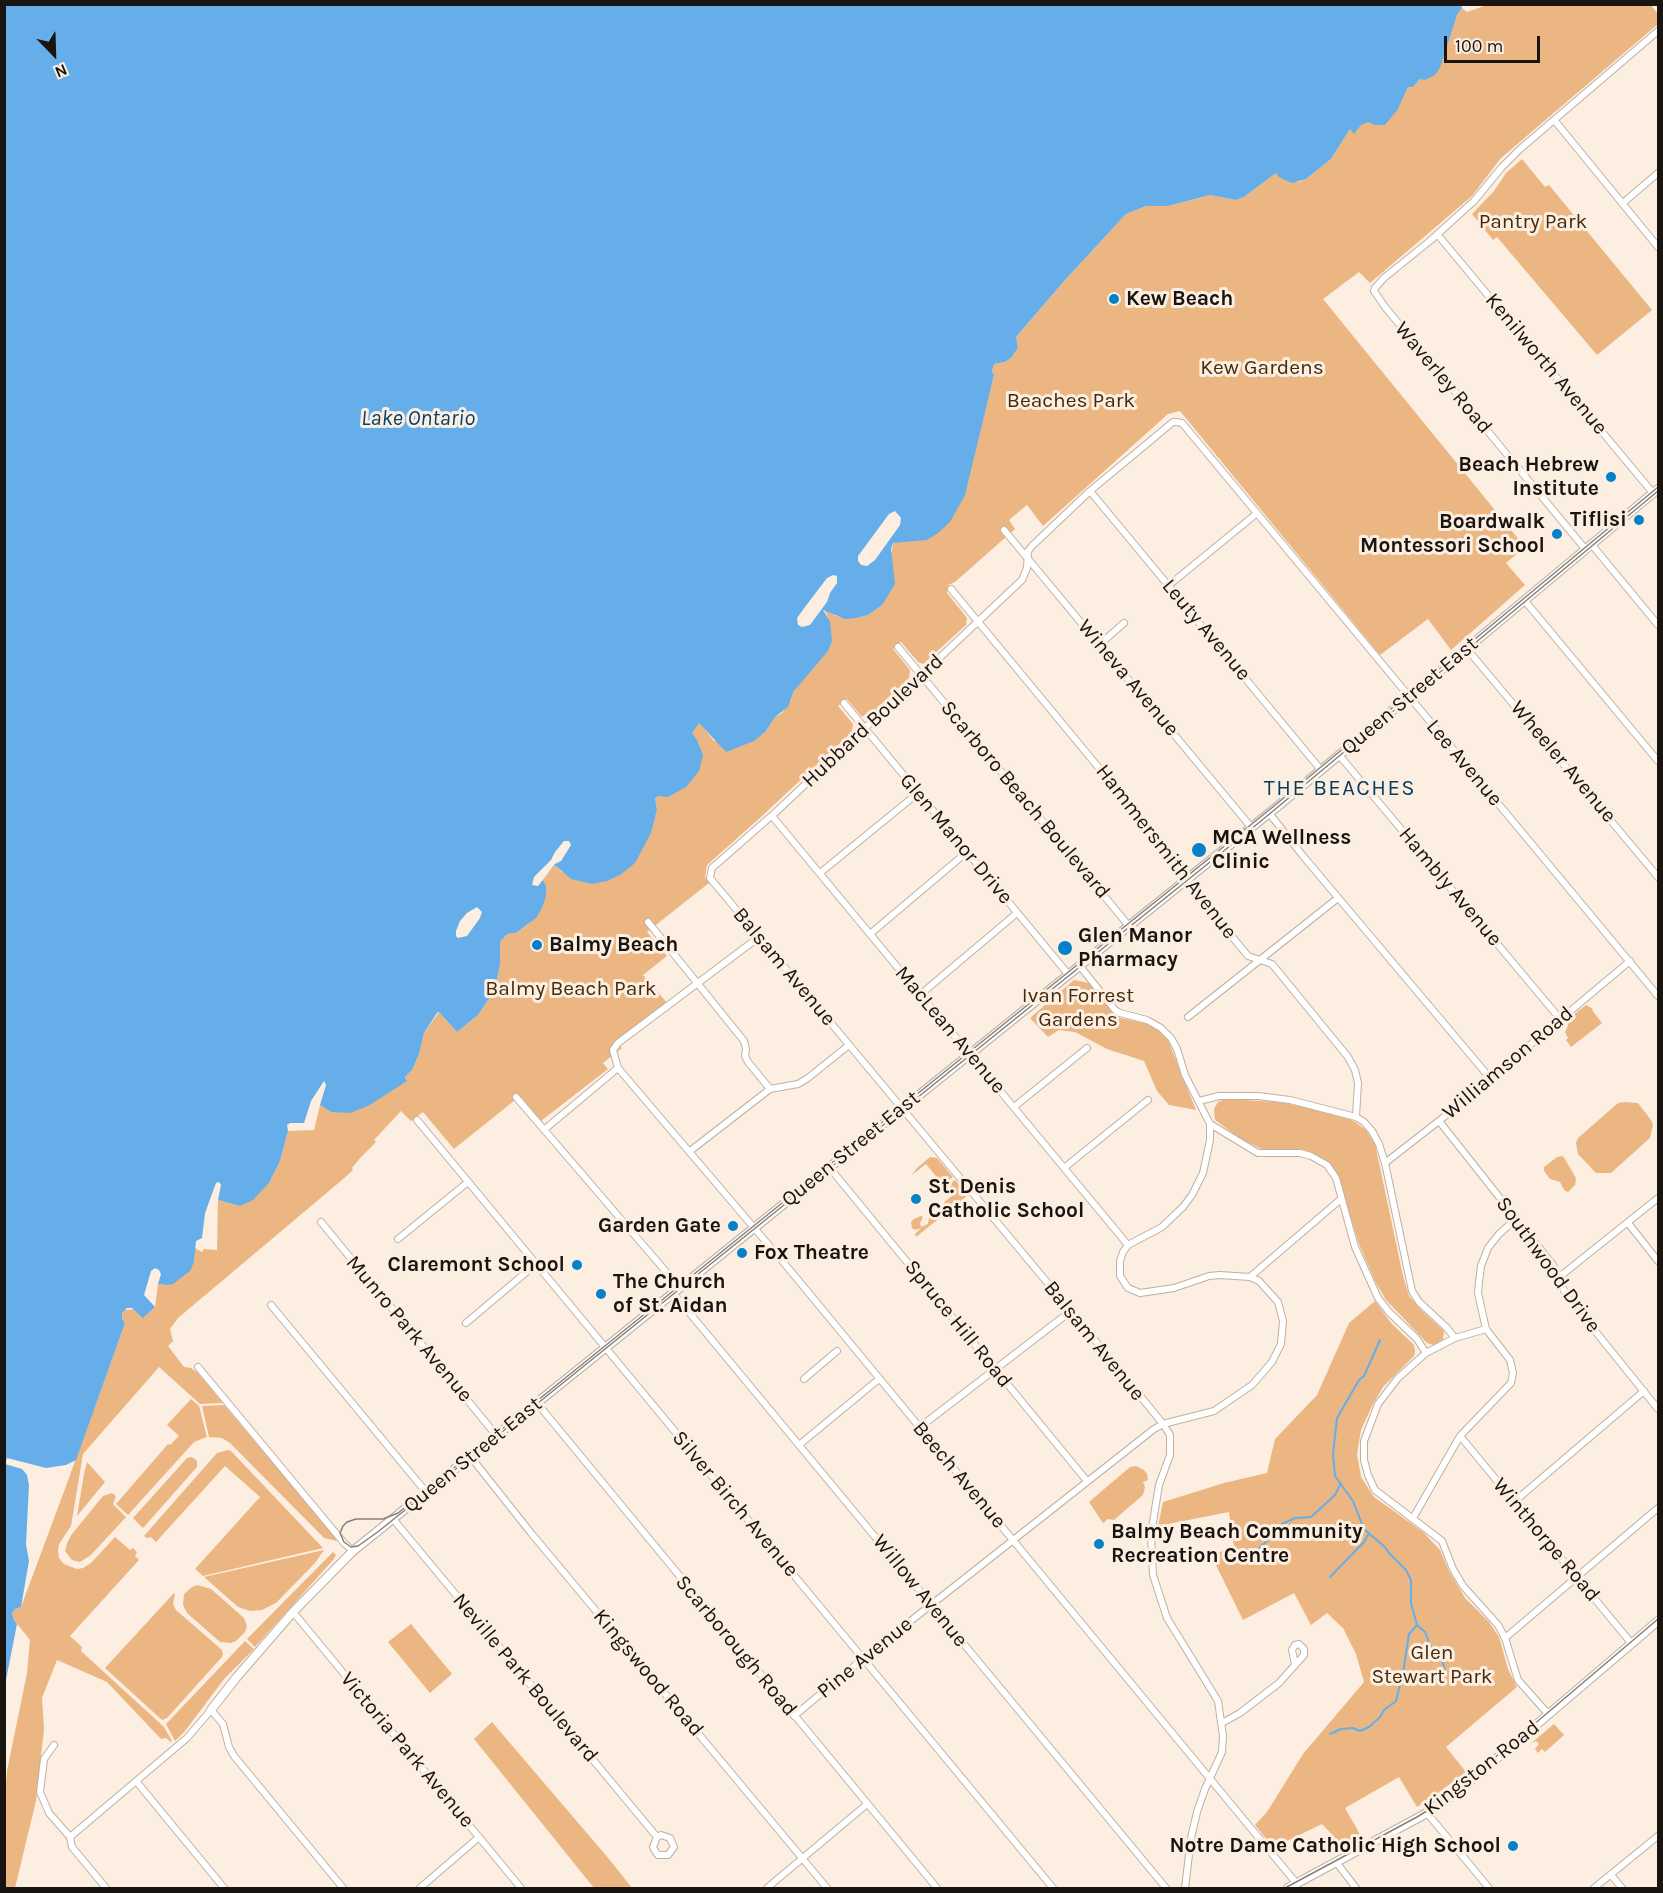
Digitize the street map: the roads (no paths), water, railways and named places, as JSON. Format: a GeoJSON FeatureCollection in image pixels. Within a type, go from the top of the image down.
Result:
{"type":"FeatureCollection","features":[{"type":"Feature","properties":{"kind":"main road","name":"Queen Street East"},"geometry":{"type":"LineString","coordinates":[[353,1551],[1269,813],[1656,491]]}},
{"type":"Feature","properties":{"kind":"main road","name":"Kingston Road"},"geometry":{"type":"LineString","coordinates":[[1292,1886],[1427,1813],[1462,1788],[1659,1621]]}},
{"type":"Feature","properties":{"kind":"street"},"geometry":{"type":"LineString","coordinates":[[1437,234],[1483,192],[1510,158],[1659,31]]}},
{"type":"Feature","properties":{"kind":"street"},"geometry":{"type":"LineString","coordinates":[[1555,121],[1659,247]]}},
{"type":"Feature","properties":{"kind":"street"},"geometry":{"type":"LineString","coordinates":[[1623,203],[1659,173]]}},
{"type":"Feature","properties":{"kind":"street","name":"Waverley Road"},"geometry":{"type":"LineString","coordinates":[[1437,234],[1375,288],[1375,294],[1589,547],[1659,625]]}},
{"type":"Feature","properties":{"kind":"street","name":"Kenilworth Avenue"},"geometry":{"type":"LineString","coordinates":[[1437,234],[1656,491]]}},
{"type":"Feature","properties":{"kind":"street","name":"Hubbard Boulevard"},"geometry":{"type":"LineString","coordinates":[[710,878],[712,868],[772,816],[1022,580],[1028,551],[1032,546],[1090,491],[1173,422],[1176,422]]}},
{"type":"Feature","properties":{"kind":"street","name":"Lee Avenue"},"geometry":{"type":"LineString","coordinates":[[1176,422],[1182,423],[1659,996]]}},
{"type":"Feature","properties":{"kind":"street","name":"Leuty Avenue"},"geometry":{"type":"LineString","coordinates":[[1090,491],[1321,770]]}},
{"type":"Feature","properties":{"kind":"street"},"geometry":{"type":"LineString","coordinates":[[1168,586],[1256,514]]}},
{"type":"Feature","properties":{"kind":"street","name":"Wineva Avenue"},"geometry":{"type":"LineString","coordinates":[[1004,530],[1251,827]]}},
{"type":"Feature","properties":{"kind":"street","name":"Hammersmith Avenue"},"geometry":{"type":"LineString","coordinates":[[951,589],[1183,870],[1192,888],[1248,956],[1272,964],[1352,1063],[1358,1083],[1356,1117]]}},
{"type":"Feature","properties":{"kind":"street"},"geometry":{"type":"LineString","coordinates":[[1525,601],[1659,761]]}},
{"type":"Feature","properties":{"kind":"street"},"geometry":{"type":"LineString","coordinates":[[1100,644],[1124,623]]}},
{"type":"Feature","properties":{"kind":"street","name":"Scarboro Beach Boulevard"},"geometry":{"type":"LineString","coordinates":[[898,647],[1129,926]]}},
{"type":"Feature","properties":{"kind":"street","name":"Wheeler Avenue"},"geometry":{"type":"LineString","coordinates":[[1467,649],[1659,877]]}},
{"type":"Feature","properties":{"kind":"street","name":"Glen Manor Drive"},"geometry":{"type":"LineString","coordinates":[[844,703],[1068,974]]}},
{"type":"Feature","properties":{"kind":"street","name":"Hambly Avenue"},"geometry":{"type":"LineString","coordinates":[[1339,755],[1561,1020]]}},
{"type":"Feature","properties":{"kind":"street"},"geometry":{"type":"LineString","coordinates":[[820,873],[918,793]]}},
{"type":"Feature","properties":{"kind":"street"},"geometry":{"type":"LineString","coordinates":[[1269,813],[1490,1078]]}},
{"type":"Feature","properties":{"kind":"street","name":"MacLean Avenue"},"geometry":{"type":"LineString","coordinates":[[772,816],[1128,1245]]}},
{"type":"Feature","properties":{"kind":"street"},"geometry":{"type":"LineString","coordinates":[[870,934],[966,852]]}},
{"type":"Feature","properties":{"kind":"street","name":"Balsam Avenue"},"geometry":{"type":"LineString","coordinates":[[710,878],[1071,1311],[1170,1435],[1171,1448],[1160,1485],[1152,1526],[1150,1543],[1153,1575],[1167,1618],[1213,1692],[1222,1723],[1222,1752],[1197,1812],[1191,1838],[1185,1888]]}},
{"type":"Feature","properties":{"kind":"street"},"geometry":{"type":"LineString","coordinates":[[1188,1017],[1338,898]]}},
{"type":"Feature","properties":{"kind":"street"},"geometry":{"type":"LineString","coordinates":[[921,994],[1017,913]]}},
{"type":"Feature","properties":{"kind":"street"},"geometry":{"type":"LineString","coordinates":[[648,922],[744,1041],[748,1062],[770,1089]]}},
{"type":"Feature","properties":{"kind":"street"},"geometry":{"type":"LineString","coordinates":[[545,1129],[618,1068],[613,1050],[618,1043],[759,937]]}},
{"type":"Feature","properties":{"kind":"street","name":"Williamson Road"},"geometry":{"type":"LineString","coordinates":[[1385,1163],[1439,1121],[1630,961]]}},
{"type":"Feature","properties":{"kind":"street"},"geometry":{"type":"LineString","coordinates":[[1079,965],[1115,1010],[1147,1020],[1161,1028],[1171,1038],[1185,1075],[1210,1124],[1210,1140],[1203,1173],[1192,1195],[1162,1227],[1128,1245],[1120,1261],[1120,1276],[1128,1288],[1140,1293],[1174,1288],[1209,1276],[1250,1277],[1259,1281],[1271,1293],[1278,1302],[1282,1315],[1283,1336],[1272,1362],[1252,1385],[1214,1411],[1163,1424]]}},
{"type":"Feature","properties":{"kind":"street"},"geometry":{"type":"LineString","coordinates":[[690,1151],[770,1089],[798,1084],[849,1046]]}},
{"type":"Feature","properties":{"kind":"street"},"geometry":{"type":"LineString","coordinates":[[1014,1107],[1087,1048]]}},
{"type":"Feature","properties":{"kind":"street","name":"Beech Avenue"},"geometry":{"type":"LineString","coordinates":[[618,1068],[690,1151],[1266,1845],[1292,1886]]}},
{"type":"Feature","properties":{"kind":"street"},"geometry":{"type":"LineString","coordinates":[[1199,1101],[1219,1096],[1270,1098],[1313,1105],[1356,1117],[1372,1131],[1385,1163],[1412,1291],[1419,1302],[1455,1338]]}},
{"type":"Feature","properties":{"kind":"street","name":"Willow Avenue"},"geometry":{"type":"LineString","coordinates":[[516,1098],[545,1129],[800,1445],[1166,1888]]}},
{"type":"Feature","properties":{"kind":"street"},"geometry":{"type":"LineString","coordinates":[[1064,1168],[1148,1100]]}},
{"type":"Feature","properties":{"kind":"street","name":"Silver Birch Avenue"},"geometry":{"type":"LineString","coordinates":[[417,1120],[1053,1888]]}},
{"type":"Feature","properties":{"kind":"street","name":"Southwood Drive"},"geometry":{"type":"LineString","coordinates":[[1439,1121],[1553,1265],[1566,1295],[1659,1409]]}},
{"type":"Feature","properties":{"kind":"street"},"geometry":{"type":"LineString","coordinates":[[1210,1124],[1258,1153],[1300,1153],[1322,1161],[1334,1173],[1355,1247],[1378,1298],[1417,1339],[1426,1353]]}},
{"type":"Feature","properties":{"kind":"street","name":"Spruce Hill Road"},"geometry":{"type":"LineString","coordinates":[[829,1167],[1087,1481]]}},
{"type":"Feature","properties":{"kind":"street"},"geometry":{"type":"LineString","coordinates":[[398,1239],[468,1182]]}},
{"type":"Feature","properties":{"kind":"street"},"geometry":{"type":"LineString","coordinates":[[1557,1277],[1659,1198]]}},
{"type":"Feature","properties":{"kind":"street"},"geometry":{"type":"LineString","coordinates":[[1250,1277],[1341,1199]]}},
{"type":"Feature","properties":{"kind":"street"},"geometry":{"type":"LineString","coordinates":[[1413,1518],[1460,1436],[1511,1383],[1513,1373],[1510,1360],[1486,1329],[1478,1293],[1481,1266],[1488,1248],[1499,1234],[1517,1218]]}},
{"type":"Feature","properties":{"kind":"street","name":"Munro Park Avenue"},"geometry":{"type":"LineString","coordinates":[[321,1222],[496,1435]]}},
{"type":"Feature","properties":{"kind":"street"},"geometry":{"type":"LineString","coordinates":[[1628,1223],[1659,1261]]}},
{"type":"Feature","properties":{"kind":"street"},"geometry":{"type":"LineString","coordinates":[[466,1323],[536,1264]]}},
{"type":"Feature","properties":{"kind":"street"},"geometry":{"type":"LineString","coordinates":[[271,1305],[426,1492]]}},
{"type":"Feature","properties":{"kind":"street"},"geometry":{"type":"LineString","coordinates":[[920,1428],[1071,1311]]}},
{"type":"Feature","properties":{"kind":"street"},"geometry":{"type":"LineString","coordinates":[[1486,1329],[1455,1338],[1426,1353],[1417,1359],[1387,1390],[1378,1404],[1364,1441],[1364,1460],[1375,1490],[1442,1541],[1453,1569],[1463,1586],[1498,1625],[1505,1638],[1518,1680],[1549,1715]]}},
{"type":"Feature","properties":{"kind":"street"},"geometry":{"type":"LineString","coordinates":[[804,1379],[837,1351]]}},
{"type":"Feature","properties":{"kind":"street"},"geometry":{"type":"LineString","coordinates":[[198,1367],[353,1551]]}},
{"type":"Feature","properties":{"kind":"street"},"geometry":{"type":"LineString","coordinates":[[800,1445],[879,1379]]}},
{"type":"Feature","properties":{"kind":"street"},"geometry":{"type":"LineString","coordinates":[[1515,1501],[1644,1391]]}},
{"type":"Feature","properties":{"kind":"street","name":"Scarborough Road"},"geometry":{"type":"LineString","coordinates":[[537,1403],[866,1805],[937,1888]]}},
{"type":"Feature","properties":{"kind":"street","name":"Pine Avenue"},"geometry":{"type":"LineString","coordinates":[[794,1716],[1087,1481],[1163,1424]]}},
{"type":"Feature","properties":{"kind":"street","name":"Winthorpe Road"},"geometry":{"type":"LineString","coordinates":[[1460,1436],[1632,1644]]}},
{"type":"Feature","properties":{"kind":"street","name":"Kingswood Road"},"geometry":{"type":"LineString","coordinates":[[470,1456],[531,1533],[827,1888]]}},
{"type":"Feature","properties":{"kind":"street"},"geometry":{"type":"LineString","coordinates":[[1505,1638],[1659,1508]]}},
{"type":"Feature","properties":{"kind":"street","name":"Neville Park Boulevard"},"geometry":{"type":"LineString","coordinates":[[393,1519],[657,1838]]}},
{"type":"Feature","properties":{"kind":"street","name":"Queen Street East"},"geometry":{"type":"LineString","coordinates":[[70,1837],[187,1738],[292,1612],[353,1551]]}},
{"type":"Feature","properties":{"kind":"street","name":"Victoria Park Avenue"},"geometry":{"type":"LineString","coordinates":[[292,1612],[521,1888]]}},
{"type":"Feature","properties":{"kind":"street"},"geometry":{"type":"LineString","coordinates":[[1222,1723],[1269,1692],[1295,1665]]}},
{"type":"Feature","properties":{"kind":"street"},"geometry":{"type":"LineString","coordinates":[[211,1710],[223,1724],[229,1747],[234,1756],[343,1888]]}},
{"type":"Feature","properties":{"kind":"street"},"geometry":{"type":"LineString","coordinates":[[54,1745],[44,1759],[40,1792],[49,1813],[70,1837],[72,1847],[106,1888]]}},
{"type":"Feature","properties":{"kind":"street"},"geometry":{"type":"LineString","coordinates":[[136,1781],[224,1888]]}},
{"type":"Feature","properties":{"kind":"street"},"geometry":{"type":"LineString","coordinates":[[767,1888],[866,1805]]}},
{"type":"Feature","properties":{"kind":"street"},"geometry":{"type":"LineString","coordinates":[[1427,1813],[1489,1888]]}},
{"type":"Feature","properties":{"kind":"street"},"geometry":{"type":"LineString","coordinates":[[1594,1888],[1659,1836]]}},
{"type":"Feature","properties":{"kind":"street"},"geometry":{"type":"LineString","coordinates":[[420,1888],[478,1838]]}},
{"type":"Feature","properties":{"kind":"street"},"geometry":{"type":"LineString","coordinates":[[1336,1862],[1356,1888]]}},
{"type":"Feature","properties":{"kind":"street"},"geometry":{"type":"LineString","coordinates":[[1611,1875],[1622,1888]]}},
{"type":"Feature","properties":{"kind":"water","name":"Lake Ontario"},"geometry":{"type":"Polygon","coordinates":[[[5,5],[1461,5],[1462,8],[1457,15],[1440,68],[1435,75],[1425,80],[1420,79],[1413,87],[1408,87],[1398,109],[1385,125],[1368,122],[1361,125],[1354,134],[1350,129],[1331,159],[1306,179],[1292,183],[1279,177],[1276,173],[1244,197],[1236,200],[1210,195],[1168,206],[1146,206],[1126,214],[1016,337],[1018,348],[1011,358],[994,364],[992,371],[994,375],[965,495],[950,522],[938,533],[927,540],[893,543],[891,549],[895,584],[882,605],[868,615],[857,618],[845,619],[823,610],[830,621],[832,641],[828,651],[794,691],[788,707],[775,717],[766,731],[754,741],[726,752],[699,723],[692,733],[703,755],[699,771],[686,787],[668,797],[658,796],[655,799],[657,810],[651,833],[635,863],[620,875],[592,884],[571,879],[555,865],[542,880],[546,885],[546,896],[536,918],[516,933],[507,934],[500,942],[500,965],[497,979],[490,997],[478,1015],[457,1032],[439,1012],[437,1013],[424,1033],[419,1054],[412,1070],[405,1077],[407,1081],[368,1106],[350,1113],[331,1112],[320,1105],[326,1085],[324,1081],[311,1101],[304,1123],[287,1125],[288,1131],[280,1161],[269,1183],[253,1200],[240,1206],[218,1200],[221,1185],[219,1182],[216,1183],[205,1213],[202,1238],[196,1241],[194,1262],[190,1271],[173,1284],[166,1285],[158,1284],[161,1274],[159,1270],[155,1268],[151,1271],[144,1295],[155,1307],[143,1318],[132,1308],[127,1308],[122,1313],[125,1323],[76,1460],[66,1465],[46,1468],[7,1458],[5,1464],[5,5]]]}},
{"type":"Feature","properties":{"kind":"water"},"geometry":{"type":"Polygon","coordinates":[[[5,1464],[22,1469],[27,1475],[29,1485],[26,1544],[29,1561],[21,1607],[12,1613],[17,1624],[5,1685],[5,1464]]]}},
{"type":"Feature","properties":{"kind":"waterway"},"geometry":{"type":"LineString","coordinates":[[1380,1340],[1364,1376],[1359,1380],[1337,1418],[1333,1454],[1335,1476],[1353,1501],[1364,1529],[1406,1570],[1411,1580],[1411,1603],[1417,1625],[1425,1632],[1430,1645],[1443,1663],[1446,1675]]}},
{"type":"Feature","properties":{"kind":"waterway"},"geometry":{"type":"LineString","coordinates":[[1254,1553],[1282,1524],[1295,1518],[1311,1517],[1335,1495],[1340,1485]]}},
{"type":"Feature","properties":{"kind":"waterway"},"geometry":{"type":"LineString","coordinates":[[1330,1577],[1368,1535]]}},
{"type":"Feature","properties":{"kind":"waterway"},"geometry":{"type":"LineString","coordinates":[[1330,1734],[1341,1729],[1353,1728],[1360,1731],[1369,1727],[1384,1710],[1396,1701],[1409,1634],[1417,1625]]}},
{"type":"Feature","properties":{"kind":"tram line"},"geometry":{"type":"LineString","coordinates":[[1658,487],[1274,806],[398,1513],[383,1519],[356,1519],[347,1522],[340,1533],[344,1542],[351,1547],[358,1546],[379,1531],[1261,821],[1658,491]]}},
{"type":"Feature","properties":{"kind":"tram line"},"geometry":{"type":"LineString","coordinates":[[1285,1888],[1446,1799],[1658,1619]]}},
{"type":"Feature","properties":{"kind":"place","name":"Kew Beach"},"geometry":{"type":"Point","coordinates":[1114,299]}},
{"type":"Feature","properties":{"kind":"place","name":"Beach Hebrew Institute"},"geometry":{"type":"Point","coordinates":[1611,477]}},
{"type":"Feature","properties":{"kind":"place","name":"Tiflisi"},"geometry":{"type":"Point","coordinates":[1639,520]}},
{"type":"Feature","properties":{"kind":"place","name":"Boardwalk Montessori School"},"geometry":{"type":"Point","coordinates":[1557,534]}},
{"type":"Feature","properties":{"kind":"place","name":"MCA Wellness Clinic"},"geometry":{"type":"Point","coordinates":[1199,850]}},
{"type":"Feature","properties":{"kind":"place","name":"Balmy Beach"},"geometry":{"type":"Point","coordinates":[537,945]}},
{"type":"Feature","properties":{"kind":"place","name":"Glen Manor Pharmacy"},"geometry":{"type":"Point","coordinates":[1065,948]}},
{"type":"Feature","properties":{"kind":"place","name":"St. Denis Catholic School"},"geometry":{"type":"Point","coordinates":[916,1199]}},
{"type":"Feature","properties":{"kind":"place","name":"Garden Gate"},"geometry":{"type":"Point","coordinates":[733,1226]}},
{"type":"Feature","properties":{"kind":"place","name":"Fox Theatre"},"geometry":{"type":"Point","coordinates":[742,1253]}},
{"type":"Feature","properties":{"kind":"place","name":"Claremont School"},"geometry":{"type":"Point","coordinates":[577,1265]}},
{"type":"Feature","properties":{"kind":"place","name":"The Church of St. Aidan"},"geometry":{"type":"Point","coordinates":[601,1294]}},
{"type":"Feature","properties":{"kind":"place","name":"Balmy Beach Community Recreation Centre"},"geometry":{"type":"Point","coordinates":[1099,1544]}},
{"type":"Feature","properties":{"kind":"place","name":"Notre Dame Catholic High School"},"geometry":{"type":"Point","coordinates":[1513,1846]}},
{"type":"Feature","properties":{"kind":"district","name":"THE BEACHES"},"geometry":{"type":"Point","coordinates":[1340,789]}},
{"type":"Feature","properties":{"kind":"park label","name":"Pantry Park"},"geometry":{"type":"Point","coordinates":[1533,222]}},
{"type":"Feature","properties":{"kind":"park label","name":"Kew Gardens"},"geometry":{"type":"Point","coordinates":[1262,368]}},
{"type":"Feature","properties":{"kind":"park label","name":"Beaches Park"},"geometry":{"type":"Point","coordinates":[1071,401]}},
{"type":"Feature","properties":{"kind":"park label","name":"Balmy Beach Park"},"geometry":{"type":"Point","coordinates":[571,989]}},
{"type":"Feature","properties":{"kind":"park label","name":"Ivan Forrest Gardens"},"geometry":{"type":"Point","coordinates":[1078,1008]}},
{"type":"Feature","properties":{"kind":"park label","name":"Glen Stewart Park"},"geometry":{"type":"Point","coordinates":[1432,1665]}}]}
